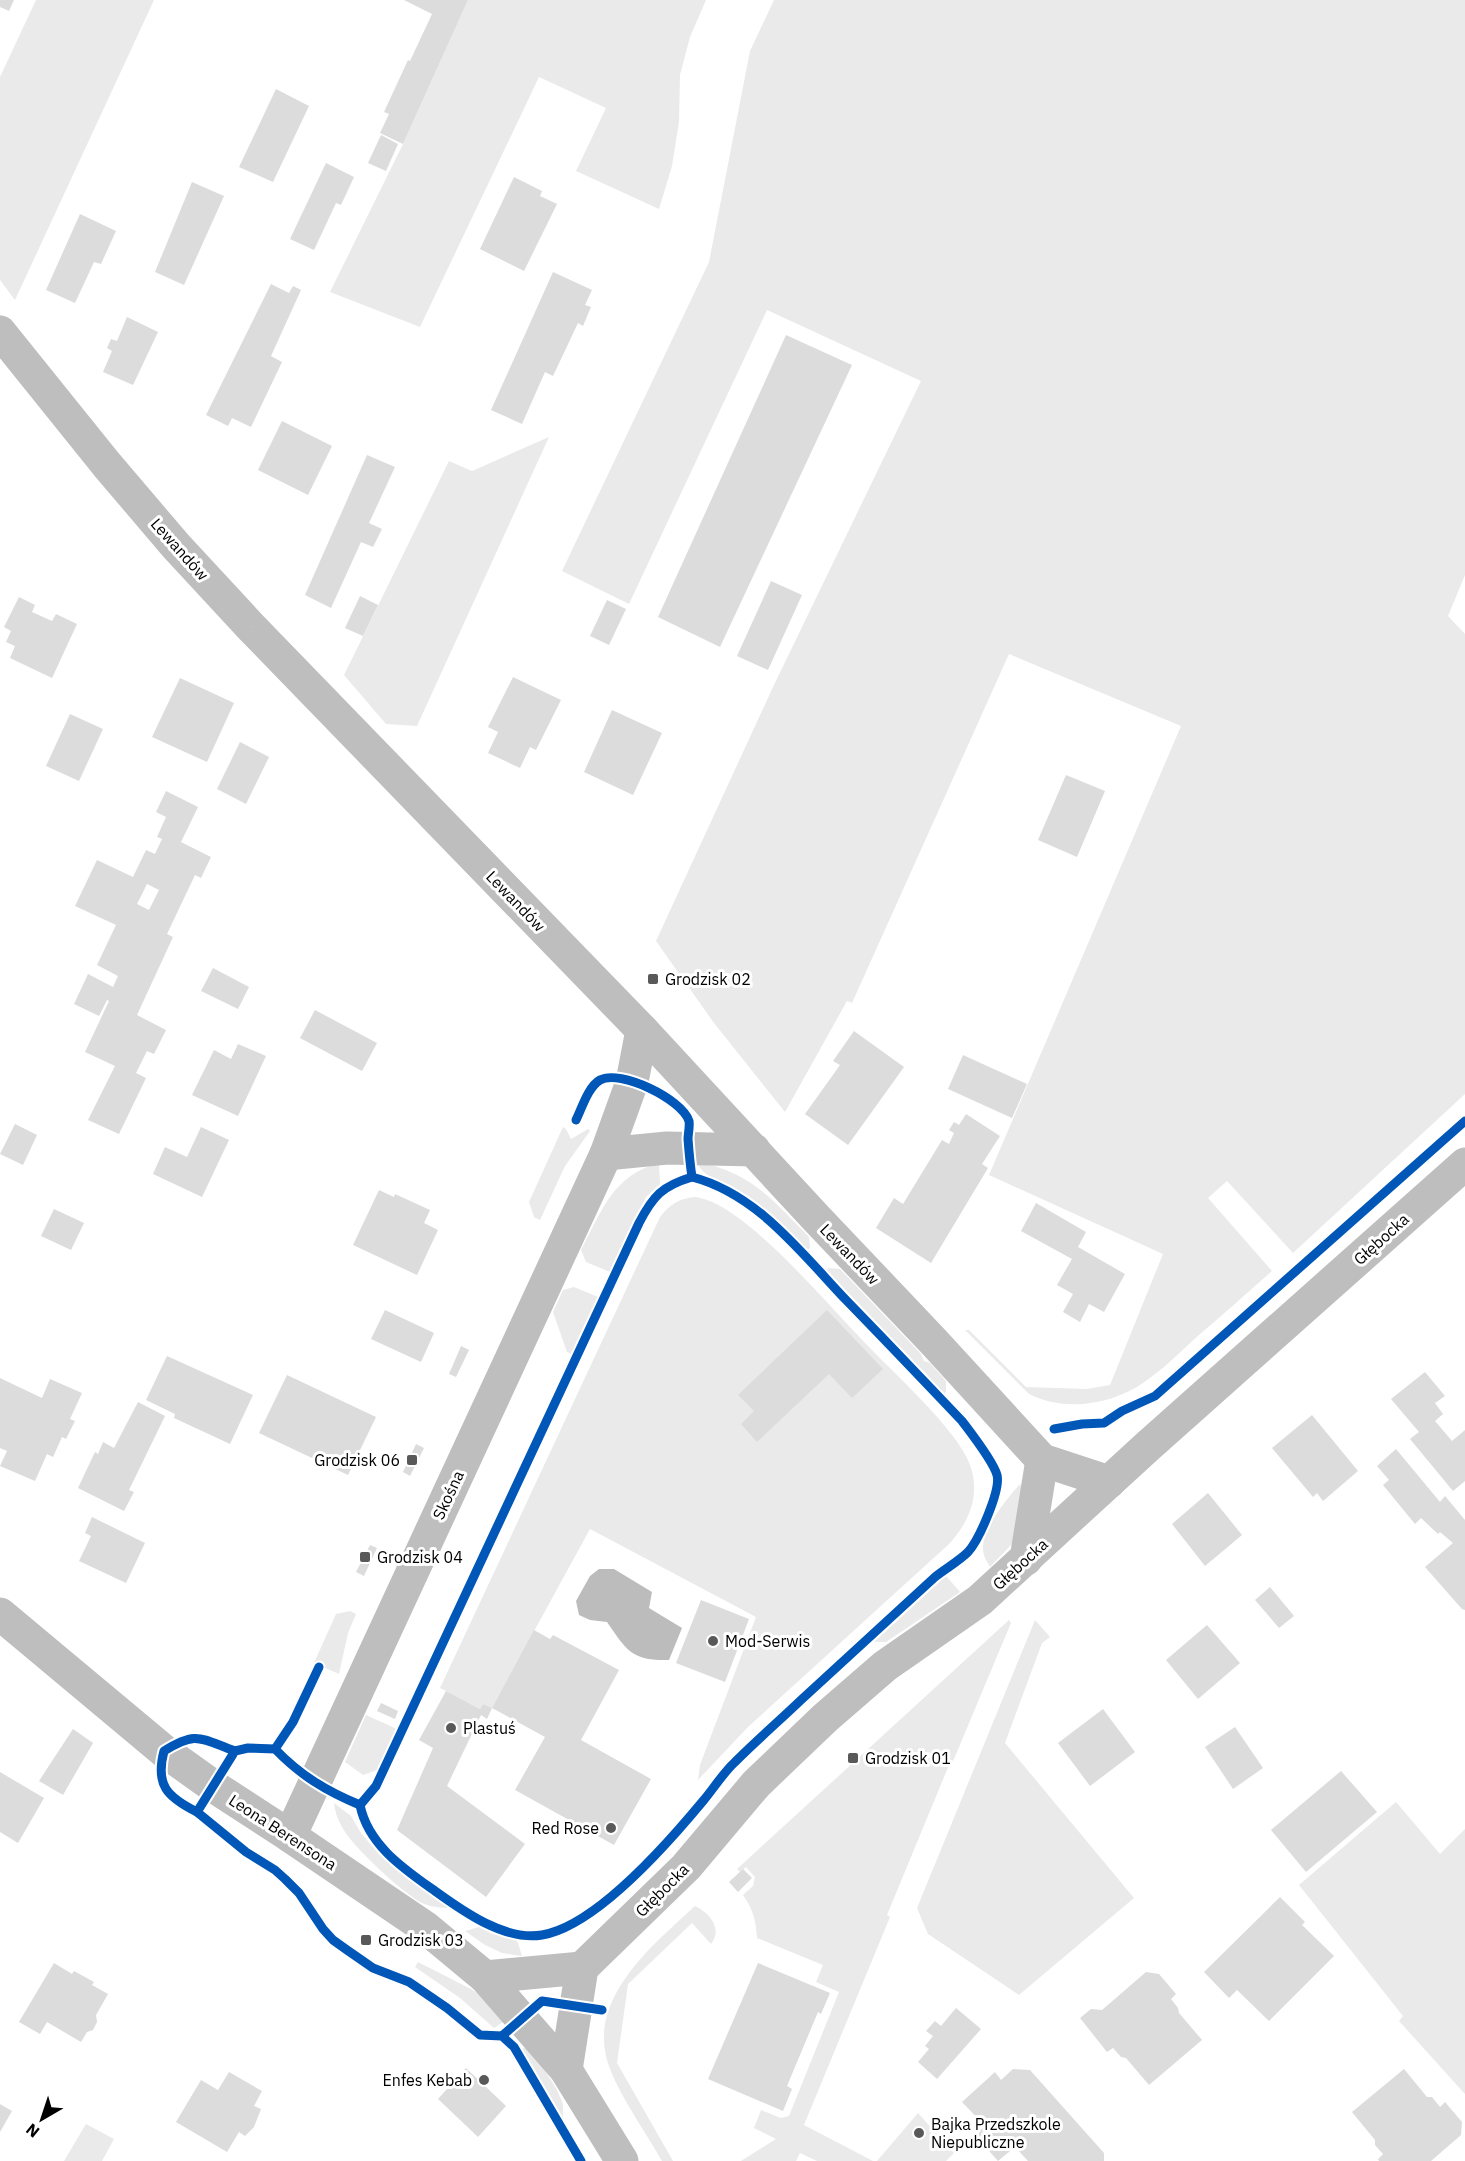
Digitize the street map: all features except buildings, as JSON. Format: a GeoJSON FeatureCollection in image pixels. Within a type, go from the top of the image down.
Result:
{"type":"FeatureCollection","features":[{"type":"Feature","properties":{"kind":"street","name":"Lewandów"},"geometry":{"type":"LineString","coordinates":[[0,332],[107,465],[176,546],[251,627],[642,1030],[1042,1460],[1109,1482]]}},
{"type":"Feature","properties":{"kind":"street","name":"Skośna"},"geometry":{"type":"LineString","coordinates":[[290,1836],[606,1154],[632,1082],[642,1030]]}},
{"type":"Feature","properties":{"kind":"street"},"geometry":{"type":"LineString","coordinates":[[606,1154],[667,1148],[754,1150]]}},
{"type":"Feature","properties":{"kind":"street","name":"Głębocka"},"geometry":{"type":"LineString","coordinates":[[582,1968],[686,1867],[756,1784],[825,1718],[885,1666],[980,1600],[1465,1164]]}},
{"type":"Feature","properties":{"kind":"street"},"geometry":{"type":"LineString","coordinates":[[1026,1558],[1042,1460]]}},
{"type":"Feature","properties":{"kind":"street","name":"Leona Berensona"},"geometry":{"type":"LineString","coordinates":[[0,1614],[164,1751],[426,1928],[485,1977],[566,2070],[622,2161]]}},
{"type":"Feature","properties":{"kind":"street"},"geometry":{"type":"LineString","coordinates":[[485,1977],[582,1968],[566,2070]]}},
{"type":"Feature","properties":{"kind":"shaded area"},"geometry":{"type":"Polygon","coordinates":[[[36,0],[154,0],[15,300],[0,280],[0,77],[36,0]]]}},
{"type":"Feature","properties":{"kind":"shaded area"},"geometry":{"type":"Polygon","coordinates":[[[468,0],[706,0],[690,37],[680,75],[679,122],[672,166],[659,209],[576,171],[606,108],[539,77],[420,327],[330,292],[403,144],[468,0]]]}},
{"type":"Feature","properties":{"kind":"shaded area"},"geometry":{"type":"Polygon","coordinates":[[[774,0],[1465,0],[1465,575],[1448,616],[1465,634],[1465,1094],[1293,1253],[1227,1181],[1208,1198],[1272,1271],[1151,1378],[1130,1391],[1102,1401],[1087,1404],[1057,1403],[1029,1394],[965,1330],[969,1330],[1026,1387],[1087,1389],[1110,1385],[1163,1254],[989,1175],[1181,726],[1009,654],[852,1003],[847,1001],[785,1112],[714,1023],[656,941],[773,687],[921,381],[767,310],[629,604],[562,571],[709,262],[750,51],[774,0]]]}},
{"type":"Feature","properties":{"kind":"shaded area"},"geometry":{"type":"Polygon","coordinates":[[[549,437],[417,726],[386,724],[344,675],[449,461],[472,471],[549,437]]]}},
{"type":"Feature","properties":{"kind":"shaded area"},"geometry":{"type":"Polygon","coordinates":[[[563,1127],[571,1139],[588,1129],[590,1131],[565,1166],[540,1220],[534,1217],[529,1202],[563,1127]]]}},
{"type":"Feature","properties":{"kind":"shaded area"},"geometry":{"type":"Polygon","coordinates":[[[697,1162],[732,1173],[760,1189],[809,1237],[810,1248],[807,1251],[761,1208],[706,1174],[697,1162]]]}},
{"type":"Feature","properties":{"kind":"shaded area"},"geometry":{"type":"Polygon","coordinates":[[[659,1163],[660,1184],[646,1197],[610,1272],[586,1262],[581,1250],[610,1197],[630,1176],[659,1163]]]}},
{"type":"Feature","properties":{"kind":"shaded area"},"geometry":{"type":"Polygon","coordinates":[[[696,1197],[727,1210],[770,1244],[926,1404],[964,1452],[970,1465],[974,1487],[967,1517],[949,1544],[747,1728],[698,1780],[700,1765],[756,1617],[590,1529],[492,1708],[483,1704],[480,1709],[440,1688],[660,1217],[676,1202],[696,1197]]]}},
{"type":"Feature","properties":{"kind":"shaded area"},"geometry":{"type":"Polygon","coordinates":[[[840,1269],[921,1354],[924,1361],[930,1363],[946,1381],[944,1394],[826,1270],[840,1269]]]}},
{"type":"Feature","properties":{"kind":"shaded area"},"geometry":{"type":"Polygon","coordinates":[[[574,1287],[598,1297],[572,1354],[567,1352],[553,1312],[563,1290],[574,1287]]]}},
{"type":"Feature","properties":{"kind":"shaded area"},"geometry":{"type":"Polygon","coordinates":[[[1020,1484],[1023,1492],[1012,1544],[990,1567],[983,1552],[987,1532],[1002,1505],[1020,1484]]]}},
{"type":"Feature","properties":{"kind":"shaded area"},"geometry":{"type":"Polygon","coordinates":[[[599,1569],[614,1569],[652,1592],[649,1608],[682,1628],[669,1660],[647,1659],[638,1656],[626,1647],[607,1622],[590,1620],[579,1615],[576,1601],[590,1576],[599,1569]]]}},
{"type":"Feature","properties":{"kind":"shaded area"},"geometry":{"type":"Polygon","coordinates":[[[946,1576],[960,1592],[886,1642],[874,1642],[946,1576]]]}},
{"type":"Feature","properties":{"kind":"shaded area"},"geometry":{"type":"Polygon","coordinates":[[[350,1611],[356,1614],[348,1633],[339,1674],[314,1663],[336,1614],[350,1611]]]}},
{"type":"Feature","properties":{"kind":"shaded area"},"geometry":{"type":"Polygon","coordinates":[[[1009,1620],[1011,1623],[887,1915],[890,1917],[804,2125],[873,2161],[817,2161],[800,2153],[796,2161],[741,2161],[776,2139],[754,2128],[761,2110],[781,2118],[789,2116],[839,1992],[816,1982],[823,1965],[757,1938],[753,1915],[743,1895],[753,1886],[755,1877],[746,1867],[740,1872],[737,1869],[1009,1620]]]}},
{"type":"Feature","properties":{"kind":"shaded area"},"geometry":{"type":"Polygon","coordinates":[[[1035,1620],[1050,1637],[1042,1643],[1005,1743],[1134,1898],[1019,1995],[928,1934],[917,1908],[1035,1620]]]}},
{"type":"Feature","properties":{"kind":"shaded area"},"geometry":{"type":"Polygon","coordinates":[[[366,1715],[397,1729],[377,1770],[363,1775],[345,1762],[366,1715]]]}},
{"type":"Feature","properties":{"kind":"shaded area"},"geometry":{"type":"Polygon","coordinates":[[[1396,1802],[1440,1854],[1465,1829],[1465,2094],[1399,2021],[1403,2016],[1299,1885],[1396,1802]]]}},
{"type":"Feature","properties":{"kind":"shaded area"},"geometry":{"type":"Polygon","coordinates":[[[334,1803],[351,1816],[361,1833],[378,1853],[409,1880],[449,1908],[436,1907],[413,1898],[378,1868],[346,1834],[337,1817],[334,1803]]]}},
{"type":"Feature","properties":{"kind":"shaded area"},"geometry":{"type":"Polygon","coordinates":[[[695,1906],[706,1913],[713,1922],[716,1933],[714,1938],[711,1944],[692,1923],[628,1984],[617,2063],[673,2161],[662,2161],[615,2081],[606,2056],[604,2033],[608,2012],[617,1991],[630,1972],[662,1936],[695,1906]]]}},
{"type":"Feature","properties":{"kind":"shaded area"},"geometry":{"type":"Polygon","coordinates":[[[479,1927],[492,1934],[515,1938],[522,1956],[502,1953],[485,1945],[465,1931],[479,1927]]]}},
{"type":"Feature","properties":{"kind":"shaded area"},"geometry":{"type":"Polygon","coordinates":[[[418,1962],[471,1989],[509,2018],[494,2028],[460,1998],[415,1967],[418,1962]]]}},
{"type":"Feature","properties":{"kind":"shaded area"},"geometry":{"type":"Polygon","coordinates":[[[529,2044],[557,2090],[563,2104],[563,2120],[521,2050],[529,2044]]]}},
{"type":"Feature","properties":{"kind":"shaded area","name":"Bajka Przedszkole Niepubliczne"},"geometry":{"type":"Polygon","coordinates":[[[918,2113],[954,2153],[946,2161],[877,2161],[918,2113]]]}},
{"type":"Feature","properties":{"kind":"shaded area"},"geometry":{"type":"Polygon","coordinates":[[[86,2124],[114,2139],[102,2161],[64,2161],[86,2124]]]}},
{"type":"Feature","properties":{"kind":"cycle path"},"geometry":{"type":"LineString","coordinates":[[576,1120],[589,1093],[600,1080],[621,1079],[649,1088],[675,1104],[684,1112],[689,1121],[688,1139],[692,1177]]}},
{"type":"Feature","properties":{"kind":"cycle path"},"geometry":{"type":"LineString","coordinates":[[1054,1429],[1104,1423],[1122,1411],[1155,1396],[1465,1121]]}},
{"type":"Feature","properties":{"kind":"cycle path"},"geometry":{"type":"LineString","coordinates":[[692,1177],[716,1185],[738,1197],[758,1211],[796,1246],[962,1421],[995,1469],[996,1492],[983,1526],[968,1552],[935,1577],[743,1754],[726,1771],[671,1838],[630,1880],[585,1916],[563,1928],[542,1935],[514,1934],[472,1916],[400,1865],[379,1844],[364,1819],[360,1805],[376,1786],[639,1223],[660,1193],[673,1184],[692,1177]]}},
{"type":"Feature","properties":{"kind":"cycle path"},"geometry":{"type":"LineString","coordinates":[[275,1749],[293,1722],[319,1667]]}},
{"type":"Feature","properties":{"kind":"cycle path"},"geometry":{"type":"LineString","coordinates":[[197,1812],[178,1801],[166,1789],[161,1773],[164,1751],[184,1740],[192,1739],[206,1740],[235,1751]]}},
{"type":"Feature","properties":{"kind":"cycle path"},"geometry":{"type":"LineString","coordinates":[[360,1805],[314,1781],[294,1767],[275,1749],[248,1748],[235,1751],[197,1812],[246,1852],[285,1879],[299,1893],[333,1940],[373,1968],[409,1982],[447,2008],[480,2035],[502,2036],[514,2047],[581,2161]]}},
{"type":"Feature","properties":{"kind":"cycle path"},"geometry":{"type":"LineString","coordinates":[[502,2036],[542,2001],[602,2010]]}},
{"type":"Feature","properties":{"kind":"place","name":"Grodzisk 02"},"geometry":{"type":"Point","coordinates":[653,979]}},
{"type":"Feature","properties":{"kind":"place","name":"Grodzisk 06"},"geometry":{"type":"Point","coordinates":[412,1460]}},
{"type":"Feature","properties":{"kind":"place","name":"Grodzisk 04"},"geometry":{"type":"Point","coordinates":[365,1557]}},
{"type":"Feature","properties":{"kind":"place","name":"Mod-Serwis"},"geometry":{"type":"Point","coordinates":[713,1641]}},
{"type":"Feature","properties":{"kind":"place","name":"Plastuś"},"geometry":{"type":"Point","coordinates":[451,1728]}},
{"type":"Feature","properties":{"kind":"place","name":"Grodzisk 01"},"geometry":{"type":"Point","coordinates":[853,1758]}},
{"type":"Feature","properties":{"kind":"place","name":"Red Rose"},"geometry":{"type":"Point","coordinates":[611,1828]}},
{"type":"Feature","properties":{"kind":"place","name":"Grodzisk 03"},"geometry":{"type":"Point","coordinates":[366,1940]}},
{"type":"Feature","properties":{"kind":"place","name":"Enfes Kebab"},"geometry":{"type":"Point","coordinates":[484,2080]}},
{"type":"Feature","properties":{"kind":"place","name":"Bajka Przedszkole Niepubliczne"},"geometry":{"type":"Point","coordinates":[919,2133]}}]}
